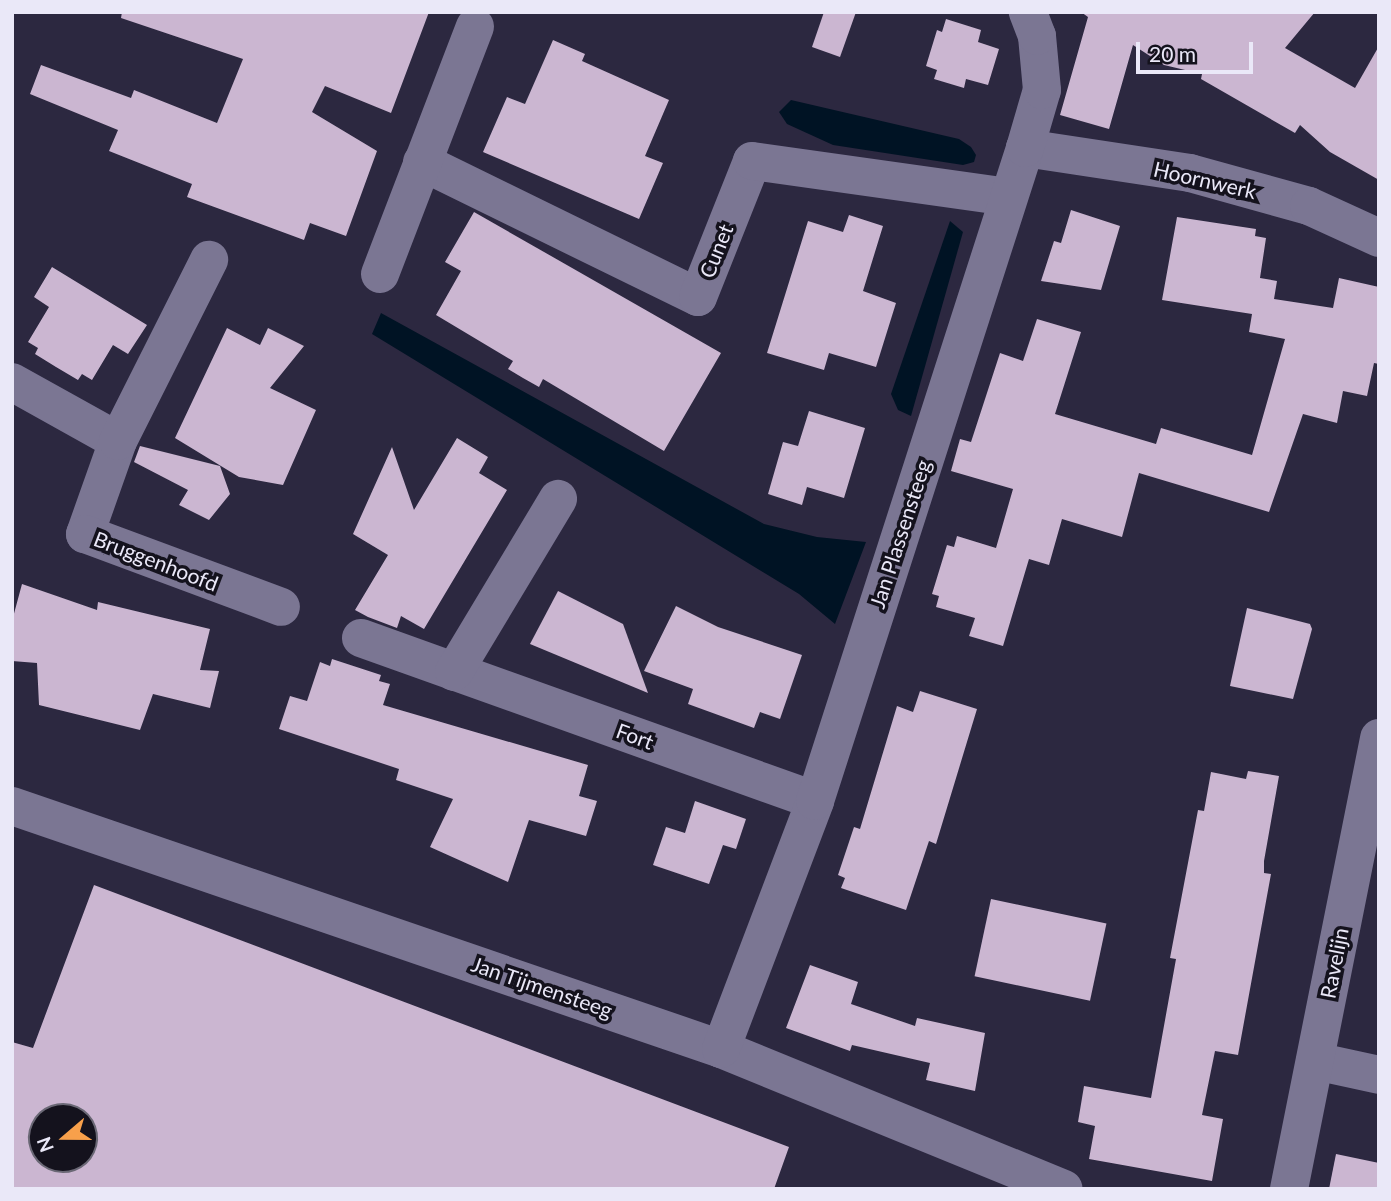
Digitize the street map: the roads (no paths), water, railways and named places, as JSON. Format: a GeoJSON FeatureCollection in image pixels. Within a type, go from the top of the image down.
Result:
{"type":"FeatureCollection","features":[{"type":"Feature","properties":{"kind":"street","name":"Jan Plassensteeg"},"geometry":{"type":"LineString","coordinates":[[721,1049],[815,801],[1042,90],[1037,36],[1028,12]]}},
{"type":"Feature","properties":{"kind":"street"},"geometry":{"type":"LineString","coordinates":[[380,274],[475,27]]}},
{"type":"Feature","properties":{"kind":"street","name":"Hoornwerk"},"geometry":{"type":"LineString","coordinates":[[1024,148],[1190,173],[1309,206],[1379,238]]}},
{"type":"Feature","properties":{"kind":"street","name":"Cunet"},"geometry":{"type":"LineString","coordinates":[[422,162],[698,297],[752,161],[1008,197]]}},
{"type":"Feature","properties":{"kind":"street","name":"Bruggenhoofd"},"geometry":{"type":"LineString","coordinates":[[209,260],[118,441],[85,534],[281,607]]}},
{"type":"Feature","properties":{"kind":"street"},"geometry":{"type":"LineString","coordinates":[[12,382],[118,441]]}},
{"type":"Feature","properties":{"kind":"street"},"geometry":{"type":"LineString","coordinates":[[454,672],[558,499]]}},
{"type":"Feature","properties":{"kind":"street","name":"Fort"},"geometry":{"type":"LineString","coordinates":[[361,638],[815,801]]}},
{"type":"Feature","properties":{"kind":"street","name":"Ravelijn"},"geometry":{"type":"LineString","coordinates":[[1289,1189],[1379,738]]}},
{"type":"Feature","properties":{"kind":"street","name":"Jan Tijmensteeg"},"geometry":{"type":"LineString","coordinates":[[12,806],[721,1049],[1065,1189]]}},
{"type":"Feature","properties":{"kind":"street"},"geometry":{"type":"LineString","coordinates":[[1315,1061],[1379,1075]]}},
{"type":"Feature","properties":{"kind":"water"},"geometry":{"type":"Polygon","coordinates":[[[791,100],[959,139],[971,147],[976,155],[974,162],[963,165],[833,145],[787,124],[779,112],[791,100]]]}},
{"type":"Feature","properties":{"kind":"water"},"geometry":{"type":"Polygon","coordinates":[[[950,221],[963,232],[911,416],[898,410],[891,394],[950,221]]]}},
{"type":"Feature","properties":{"kind":"water"},"geometry":{"type":"Polygon","coordinates":[[[381,313],[764,524],[817,537],[866,542],[835,624],[799,594],[372,334],[381,313]]]}}]}
